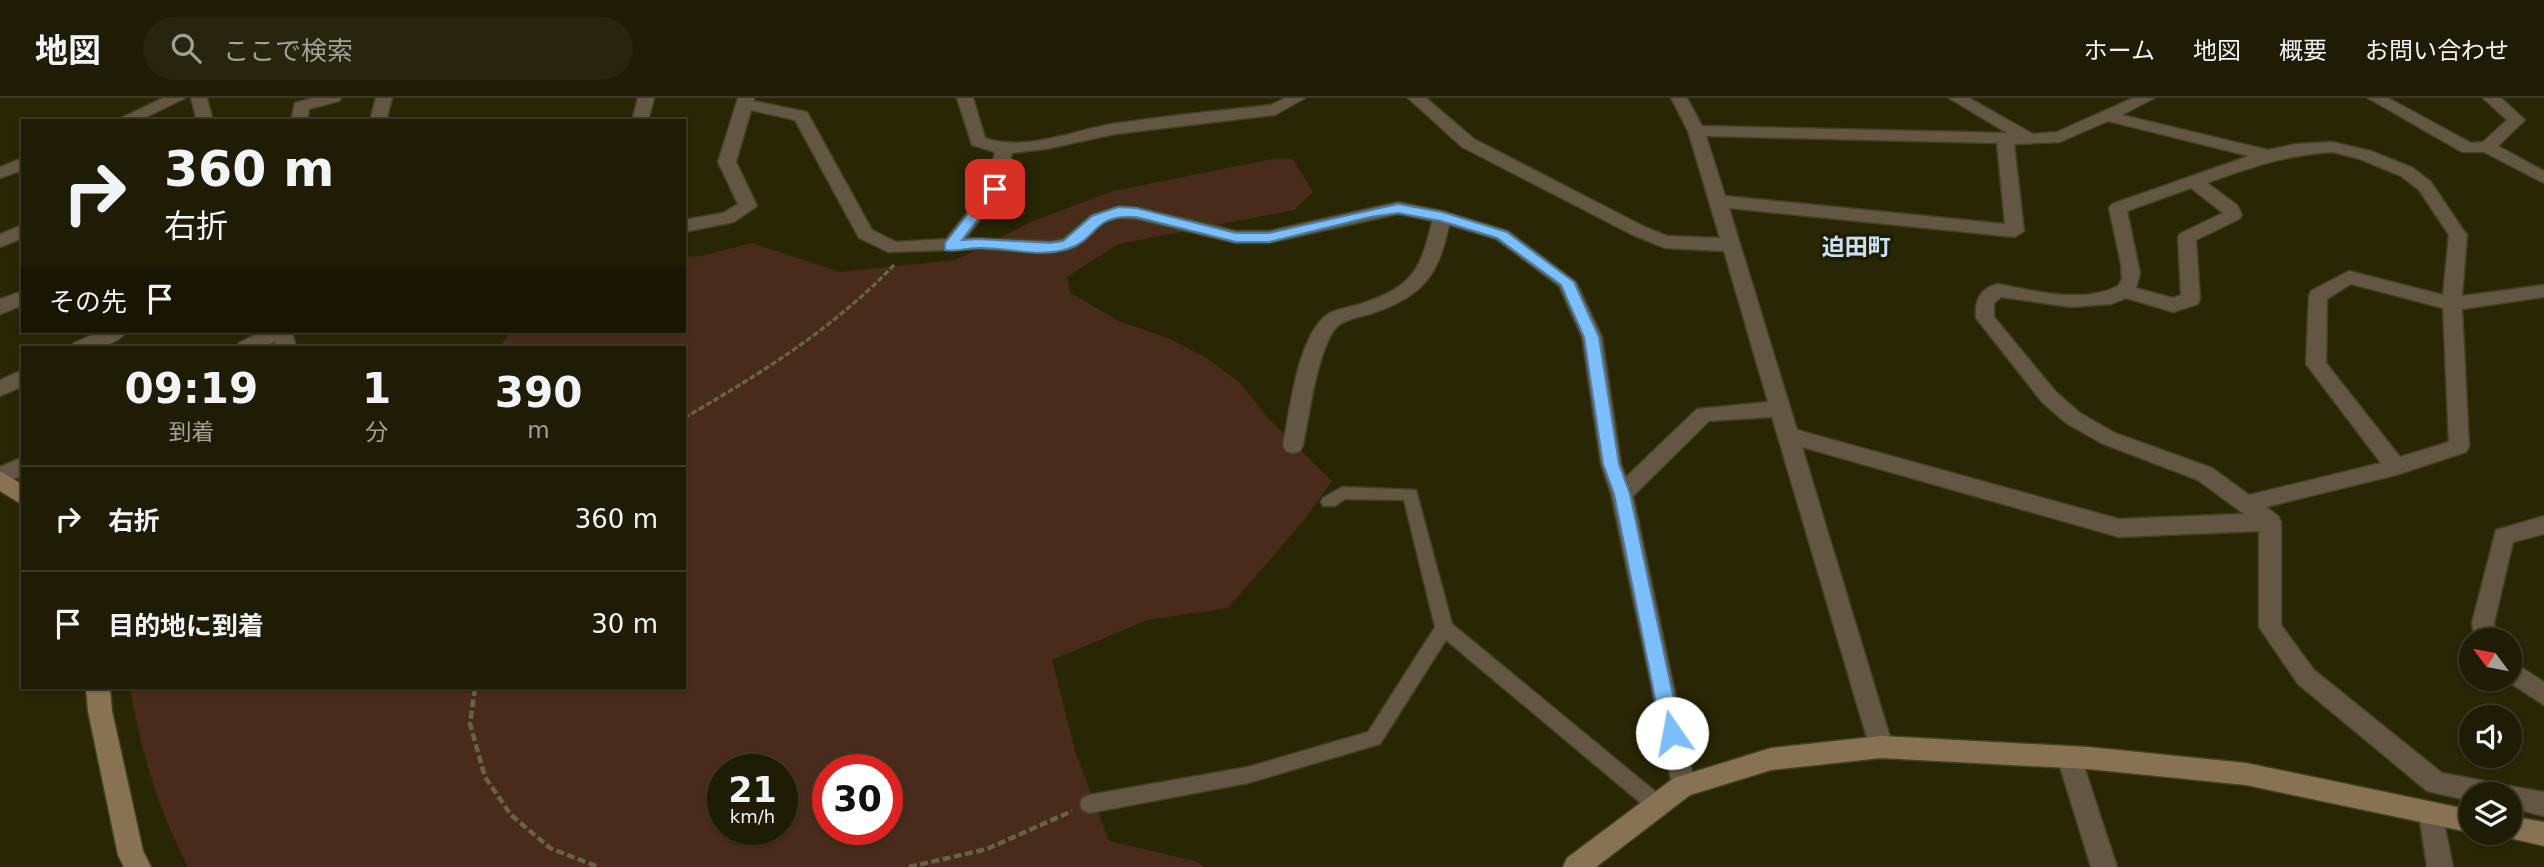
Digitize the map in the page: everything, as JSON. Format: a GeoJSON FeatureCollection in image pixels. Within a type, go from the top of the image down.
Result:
{"type":"FeatureCollection","features":[{"type":"Feature","properties":{"kind":"street"},"geometry":{"type":"LineString","coordinates":[[128,119],[177,98]]}},
{"type":"Feature","properties":{"kind":"street"},"geometry":{"type":"LineString","coordinates":[[299,119],[301,106],[332,98]]}},
{"type":"Feature","properties":{"kind":"street"},"geometry":{"type":"LineString","coordinates":[[379,119],[384,98]]}},
{"type":"Feature","properties":{"kind":"street"},"geometry":{"type":"LineString","coordinates":[[641,119],[646,98]]}},
{"type":"Feature","properties":{"kind":"street"},"geometry":{"type":"LineString","coordinates":[[965,98],[978,141],[1005,147],[1041,144],[1114,129],[1275,110],[1297,98]]}},
{"type":"Feature","properties":{"kind":"street"},"geometry":{"type":"LineString","coordinates":[[1416,98],[1468,143],[1639,231],[1665,242],[1731,245]]}},
{"type":"Feature","properties":{"kind":"street"},"geometry":{"type":"LineString","coordinates":[[1679,98],[1696,131],[1718,201],[1881,747]]}},
{"type":"Feature","properties":{"kind":"street"},"geometry":{"type":"LineString","coordinates":[[1957,98],[2030,139]]}},
{"type":"Feature","properties":{"kind":"street"},"geometry":{"type":"LineString","coordinates":[[1696,131],[2030,139],[2060,137],[2146,98]]}},
{"type":"Feature","properties":{"kind":"street"},"geometry":{"type":"LineString","coordinates":[[2375,98],[2468,148],[2487,148],[2544,178]]}},
{"type":"Feature","properties":{"kind":"street"},"geometry":{"type":"LineString","coordinates":[[2487,148],[2517,120],[2491,98]]}},
{"type":"Feature","properties":{"kind":"street"},"geometry":{"type":"LineString","coordinates":[[686,226],[728,218],[748,206],[727,162],[745,101],[801,116],[865,234],[894,248],[978,243],[1051,247],[1068,244],[1097,219],[1118,212],[1136,213],[1236,237],[1269,237],[1398,208],[1442,217],[1502,235],[1567,282],[1592,337],[1611,464],[1622,494],[1683,786]]}},
{"type":"Feature","properties":{"kind":"street"},"geometry":{"type":"LineString","coordinates":[[2106,116],[2268,155]]}},
{"type":"Feature","properties":{"kind":"street"},"geometry":{"type":"LineString","coordinates":[[1718,201],[2015,231],[2005,138]]}},
{"type":"Feature","properties":{"kind":"street"},"geometry":{"type":"LineString","coordinates":[[950,246],[995,189],[1005,147]]}},
{"type":"Feature","properties":{"kind":"street"},"geometry":{"type":"LineString","coordinates":[[2246,504],[2396,467],[2459,446],[2452,304],[2458,235],[2425,186],[2407,172],[2365,155],[2332,147],[2296,149],[2268,155],[2118,208],[2131,279],[2125,291],[2109,298],[2073,302],[1998,290],[1984,301],[1985,318],[2049,397],[2073,418],[2108,438],[2205,474],[2270,522]]}},
{"type":"Feature","properties":{"kind":"street"},"geometry":{"type":"LineString","coordinates":[[0,173],[21,164]]}},
{"type":"Feature","properties":{"kind":"street"},"geometry":{"type":"LineString","coordinates":[[2125,291],[2173,305],[2191,299],[2187,237],[2233,215],[2231,209],[2194,181]]}},
{"type":"Feature","properties":{"kind":"street"},"geometry":{"type":"LineString","coordinates":[[1293,445],[1316,345],[1331,321],[1376,306],[1416,285],[1433,261],[1442,217]]}},
{"type":"Feature","properties":{"kind":"street"},"geometry":{"type":"LineString","coordinates":[[0,241],[21,232]]}},
{"type":"Feature","properties":{"kind":"street"},"geometry":{"type":"LineString","coordinates":[[2396,467],[2316,364],[2318,296],[2349,277],[2452,304],[2544,291]]}},
{"type":"Feature","properties":{"kind":"street"},"geometry":{"type":"LineString","coordinates":[[0,307],[21,298]]}},
{"type":"Feature","properties":{"kind":"street"},"geometry":{"type":"LineString","coordinates":[[85,346],[113,333]]}},
{"type":"Feature","properties":{"kind":"street"},"geometry":{"type":"LineString","coordinates":[[250,346],[277,333]]}},
{"type":"Feature","properties":{"kind":"street"},"geometry":{"type":"LineString","coordinates":[[0,389],[21,378]]}},
{"type":"Feature","properties":{"kind":"street"},"geometry":{"type":"LineString","coordinates":[[1622,494],[1704,414],[1779,409]]}},
{"type":"Feature","properties":{"kind":"street"},"geometry":{"type":"LineString","coordinates":[[1787,435],[2119,528],[2270,522]]}},
{"type":"Feature","properties":{"kind":"street"},"geometry":{"type":"LineString","coordinates":[[21,466],[0,478],[21,494]]}},
{"type":"Feature","properties":{"kind":"street"},"geometry":{"type":"LineString","coordinates":[[2270,522],[2270,627],[2306,677],[2436,783],[2459,787]]}},
{"type":"Feature","properties":{"kind":"street"},"geometry":{"type":"LineString","coordinates":[[2484,628],[2504,536],[2544,525]]}},
{"type":"Feature","properties":{"kind":"street"},"geometry":{"type":"LineString","coordinates":[[2522,679],[2544,695]]}},
{"type":"Feature","properties":{"kind":"street"},"geometry":{"type":"LineString","coordinates":[[98,689],[100,711],[131,855],[138,867]]}},
{"type":"Feature","properties":{"kind":"street"},"geometry":{"type":"LineString","coordinates":[[1576,867],[1683,786],[1771,759],[1881,747],[2069,757],[2246,774],[2459,820]]}},
{"type":"Feature","properties":{"kind":"street"},"geometry":{"type":"LineString","coordinates":[[2069,757],[2104,867]]}},
{"type":"Feature","properties":{"kind":"street"},"geometry":{"type":"LineString","coordinates":[[2522,799],[2544,804]]}},
{"type":"Feature","properties":{"kind":"street"},"geometry":{"type":"LineString","coordinates":[[2432,815],[2440,867]]}},
{"type":"Feature","properties":{"kind":"street"},"geometry":{"type":"LineString","coordinates":[[2522,830],[2544,834]]}},
{"type":"Feature","properties":{"kind":"lane"},"geometry":{"type":"LineString","coordinates":[[1329,502],[1342,493],[1410,494],[1444,628],[1656,804]]}},
{"type":"Feature","properties":{"kind":"lane"},"geometry":{"type":"LineString","coordinates":[[1089,804],[1248,775],[1374,738],[1444,628]]}},
{"type":"Feature","properties":{"kind":"path"},"geometry":{"type":"LineString","coordinates":[[686,417],[811,341],[871,291],[908,249]]}},
{"type":"Feature","properties":{"kind":"path"},"geometry":{"type":"LineString","coordinates":[[475,689],[470,724],[485,777],[511,815],[550,848],[598,867]]}},
{"type":"Feature","properties":{"kind":"path"},"geometry":{"type":"LineString","coordinates":[[909,867],[987,849],[1089,804]]}},
{"type":"Feature","properties":{"kind":"shaded area"},"geometry":{"type":"Polygon","coordinates":[[[1272,159],[1293,159],[1313,192],[1294,210],[1118,244],[1067,277],[1070,293],[1119,321],[1170,339],[1208,359],[1239,382],[1270,420],[1332,481],[1305,519],[1228,608],[1147,620],[1052,660],[1075,751],[1109,841],[1195,861],[1205,867],[188,867],[152,780],[130,689],[686,689],[686,346],[500,346],[510,333],[686,333],[686,257],[702,256],[752,243],[840,272],[956,260],[1031,222],[1113,191],[1272,159]]]}},
{"type":"Feature","properties":{"kind":"district","name":"迫田町"},"geometry":{"type":"Point","coordinates":[1856,247]}},
{"type":"Feature","properties":{"kind":"route"},"geometry":{"type":"LineString","coordinates":[[995,189],[950,246],[978,243],[1051,247],[1068,244],[1097,219],[1118,212],[1136,213],[1236,237],[1269,237],[1398,208],[1442,217],[1502,235],[1567,282],[1592,337],[1611,464],[1622,494],[1672,733]]}}]}
